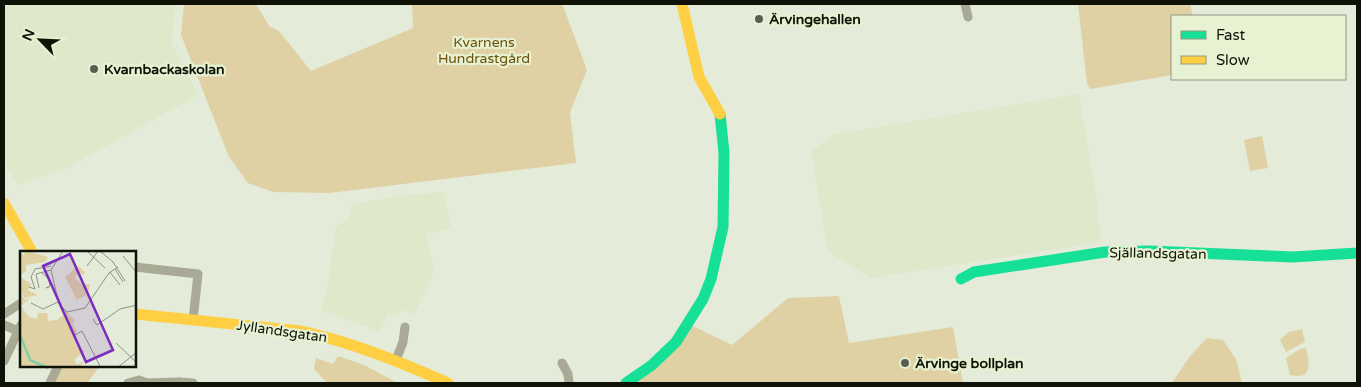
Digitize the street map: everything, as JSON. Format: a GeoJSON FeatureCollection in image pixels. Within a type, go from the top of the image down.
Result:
{"type":"FeatureCollection","features":[{"type":"Feature","properties":{"kind":"street"},"geometry":{"type":"LineString","coordinates":[[626,383],[652,365],[676,342],[703,299],[711,279],[723,227],[724,153],[720,112],[699,77],[682,4]]}},
{"type":"Feature","properties":{"kind":"street"},"geometry":{"type":"LineString","coordinates":[[965,4],[968,17]]}},
{"type":"Feature","properties":{"kind":"street"},"geometry":{"type":"LineString","coordinates":[[4,203],[31,251]]}},
{"type":"Feature","properties":{"kind":"street","name":"Själlandsgatan"},"geometry":{"type":"LineString","coordinates":[[961,279],[974,272],[1104,252],[1149,251],[1293,258],[1357,254]]}},
{"type":"Feature","properties":{"kind":"street"},"geometry":{"type":"LineString","coordinates":[[136,267],[198,274],[193,320]]}},
{"type":"Feature","properties":{"kind":"street"},"geometry":{"type":"LineString","coordinates":[[4,314],[20,304]]}},
{"type":"Feature","properties":{"kind":"street","name":"Jyllandsgatan"},"geometry":{"type":"LineString","coordinates":[[136,314],[300,331],[321,335],[354,344],[448,383]]}},
{"type":"Feature","properties":{"kind":"street"},"geometry":{"type":"LineString","coordinates":[[4,325],[20,329],[4,361]]}},
{"type":"Feature","properties":{"kind":"street"},"geometry":{"type":"LineString","coordinates":[[396,360],[403,342],[405,327]]}},
{"type":"Feature","properties":{"kind":"street"},"geometry":{"type":"LineString","coordinates":[[562,363],[568,374],[569,383]]}},
{"type":"Feature","properties":{"kind":"street"},"geometry":{"type":"LineString","coordinates":[[50,383],[58,367]]}},
{"type":"Feature","properties":{"kind":"street"},"geometry":{"type":"LineString","coordinates":[[128,383],[139,380],[147,383],[193,383]]}},
{"type":"Feature","properties":{"kind":"shaded area","name":"Kvarnbackaskolan"},"geometry":{"type":"Polygon","coordinates":[[[14,4],[176,4],[171,43],[198,95],[65,169],[18,185],[4,162],[4,8],[14,4]]]}},
{"type":"Feature","properties":{"kind":"shaded area"},"geometry":{"type":"Polygon","coordinates":[[[1079,94],[1096,195],[1101,242],[871,278],[828,252],[811,152],[835,134],[1079,94]]]}},
{"type":"Feature","properties":{"kind":"shaded area"},"geometry":{"type":"Polygon","coordinates":[[[444,192],[451,228],[426,234],[434,273],[414,315],[405,310],[394,314],[387,314],[380,332],[321,310],[329,277],[335,228],[349,218],[353,204],[405,195],[444,192]]]}},
{"type":"Feature","properties":{"kind":"green space","name":"Kvarnens Hundrastgård"},"geometry":{"type":"Polygon","coordinates":[[[184,4],[256,4],[269,26],[279,31],[311,71],[413,28],[412,4],[560,4],[563,6],[587,70],[570,112],[576,163],[329,193],[273,192],[248,183],[229,157],[181,35],[184,4]]]}},
{"type":"Feature","properties":{"kind":"green space"},"geometry":{"type":"Polygon","coordinates":[[[1078,4],[1190,4],[1193,15],[1171,15],[1171,75],[1090,89],[1087,83],[1078,4]]]}},
{"type":"Feature","properties":{"kind":"green space"},"geometry":{"type":"Polygon","coordinates":[[[1262,136],[1268,168],[1250,171],[1244,140],[1262,136]]]}},
{"type":"Feature","properties":{"kind":"green space"},"geometry":{"type":"Polygon","coordinates":[[[839,296],[849,343],[953,327],[963,383],[633,383],[693,326],[732,345],[788,298],[839,296]]]}},
{"type":"Feature","properties":{"kind":"green space"},"geometry":{"type":"Polygon","coordinates":[[[1302,329],[1305,342],[1286,352],[1280,340],[1289,332],[1302,329]]]}},
{"type":"Feature","properties":{"kind":"green space"},"geometry":{"type":"Polygon","coordinates":[[[1207,338],[1223,340],[1236,359],[1242,383],[1172,383],[1190,356],[1207,338]]]}},
{"type":"Feature","properties":{"kind":"green space"},"geometry":{"type":"Polygon","coordinates":[[[1306,348],[1309,364],[1306,373],[1298,376],[1290,375],[1286,358],[1300,349],[1306,348]]]}},
{"type":"Feature","properties":{"kind":"green space"},"geometry":{"type":"Polygon","coordinates":[[[338,356],[364,365],[398,383],[327,383],[314,369],[316,358],[333,364],[338,356]]]}},
{"type":"Feature","properties":{"kind":"green space"},"geometry":{"type":"Polygon","coordinates":[[[62,367],[99,367],[87,383],[54,383],[62,367]]]}},
{"type":"Feature","properties":{"kind":"traffic: fast"},"geometry":{"type":"LineString","coordinates":[[626,383],[652,365],[676,342],[703,299],[711,279],[723,227],[724,153],[720,114]]}},
{"type":"Feature","properties":{"kind":"traffic: fast"},"geometry":{"type":"LineString","coordinates":[[961,279],[974,272],[1105,252],[1149,251],[1293,257],[1357,253]]}},
{"type":"Feature","properties":{"kind":"traffic: slow"},"geometry":{"type":"LineString","coordinates":[[682,4],[699,77],[720,114]]}},
{"type":"Feature","properties":{"kind":"traffic: slow"},"geometry":{"type":"LineString","coordinates":[[4,203],[31,251]]}},
{"type":"Feature","properties":{"kind":"traffic: slow"},"geometry":{"type":"LineString","coordinates":[[136,314],[300,331],[357,347],[394,360],[448,383]]}},
{"type":"Feature","properties":{"kind":"place","name":"Ärvingehallen"},"geometry":{"type":"Point","coordinates":[759,19]}},
{"type":"Feature","properties":{"kind":"place","name":"Kvarnbackaskolan"},"geometry":{"type":"Point","coordinates":[94,69]}},
{"type":"Feature","properties":{"kind":"place","name":"Ärvinge bollplan"},"geometry":{"type":"Point","coordinates":[905,363]}}]}
